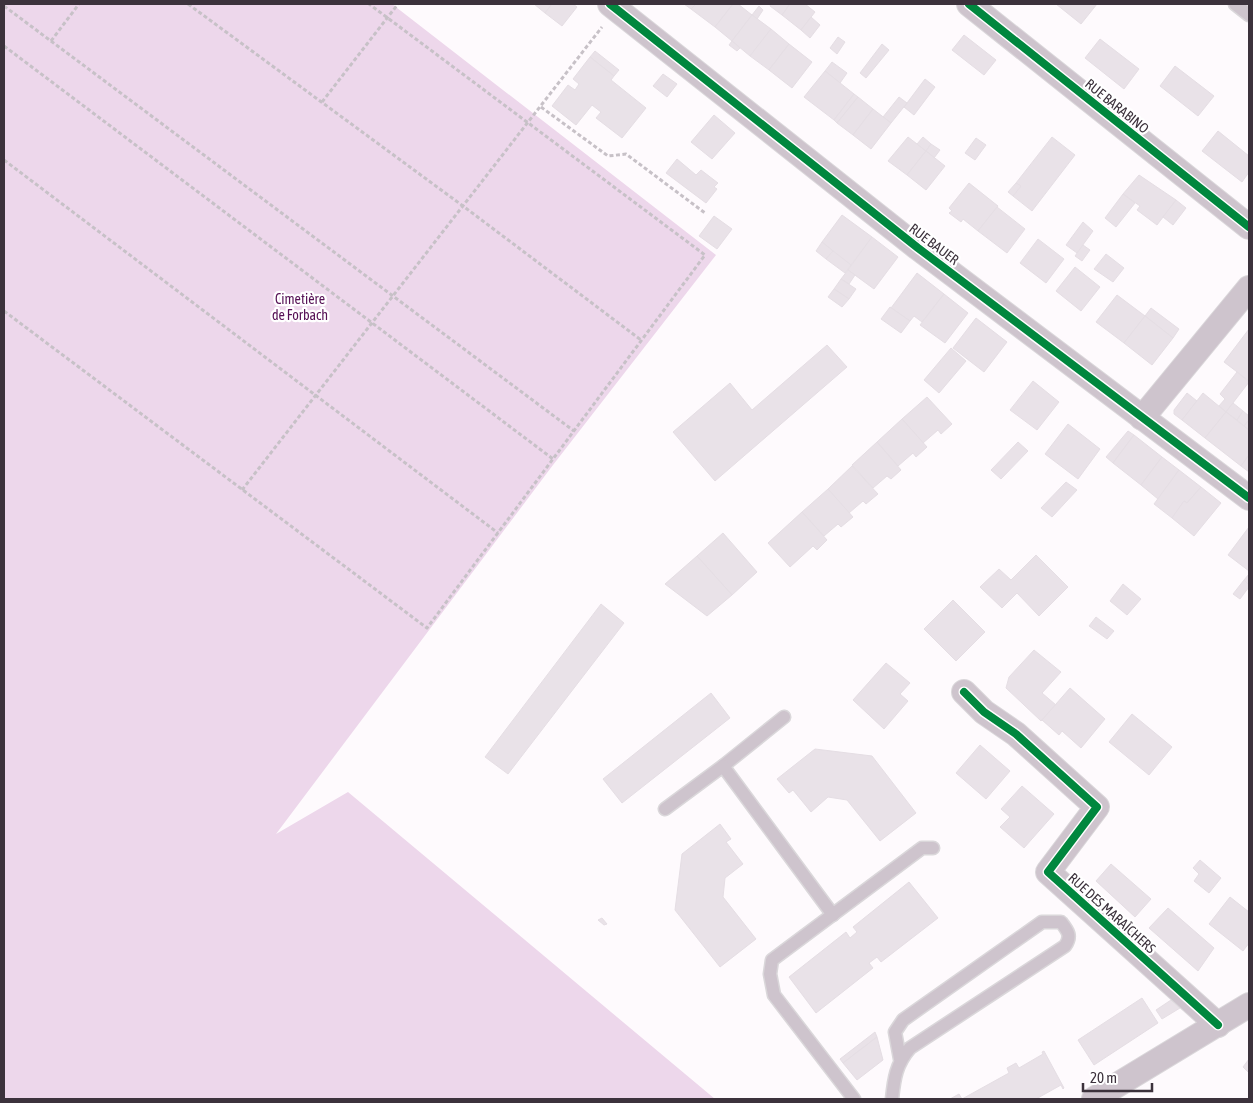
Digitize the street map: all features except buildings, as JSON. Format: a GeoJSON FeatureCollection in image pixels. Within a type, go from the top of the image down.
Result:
{"type":"FeatureCollection","features":[{"type":"Feature","properties":{"kind":"street","name":"RUE BARABINO"},"geometry":{"type":"LineString","coordinates":[[969,4],[1249,228]]}},
{"type":"Feature","properties":{"kind":"street","name":"RUE BAUER"},"geometry":{"type":"LineString","coordinates":[[613,6],[918,248],[1249,498]]}},
{"type":"Feature","properties":{"kind":"street"},"geometry":{"type":"LineString","coordinates":[[1142,418],[1249,288]]}},
{"type":"Feature","properties":{"kind":"street","name":"RUE DES MARAÎCHERS"},"geometry":{"type":"LineString","coordinates":[[964,692],[984,712],[1016,734],[1097,807],[1048,872],[1218,1025]]}},
{"type":"Feature","properties":{"kind":"street"},"geometry":{"type":"LineString","coordinates":[[1094,1099],[1249,1005]]}},
{"type":"Feature","properties":{"kind":"lane"},"geometry":{"type":"LineString","coordinates":[[1235,4],[1249,15]]}},
{"type":"Feature","properties":{"kind":"lane"},"geometry":{"type":"LineString","coordinates":[[665,809],[784,717]]}},
{"type":"Feature","properties":{"kind":"lane"},"geometry":{"type":"LineString","coordinates":[[723,766],[833,915]]}},
{"type":"Feature","properties":{"kind":"lane"},"geometry":{"type":"LineString","coordinates":[[854,1099],[774,995],[770,974],[772,960],[922,848],[933,848]]}},
{"type":"Feature","properties":{"kind":"lane"},"geometry":{"type":"LineString","coordinates":[[892,1099],[894,1078],[900,1059],[910,1048],[1065,946],[1069,940],[1069,933],[1061,922],[1042,922],[903,1020],[895,1032],[900,1059]]}},
{"type":"Feature","properties":{"kind":"path"},"geometry":{"type":"LineString","coordinates":[[51,41],[79,4]]}},
{"type":"Feature","properties":{"kind":"path"},"geometry":{"type":"LineString","coordinates":[[188,4],[464,206],[641,340]]}},
{"type":"Feature","properties":{"kind":"path"},"geometry":{"type":"LineString","coordinates":[[4,311],[428,628],[705,255],[369,4]]}},
{"type":"Feature","properties":{"kind":"path"},"geometry":{"type":"LineString","coordinates":[[322,102],[398,4]]}},
{"type":"Feature","properties":{"kind":"path"},"geometry":{"type":"LineString","coordinates":[[4,6],[574,431]]}},
{"type":"Feature","properties":{"kind":"path"},"geometry":{"type":"LineString","coordinates":[[242,490],[541,107],[613,6]]}},
{"type":"Feature","properties":{"kind":"path"},"geometry":{"type":"LineString","coordinates":[[4,46],[553,459]]}},
{"type":"Feature","properties":{"kind":"path"},"geometry":{"type":"LineString","coordinates":[[541,107],[608,156],[626,154],[706,213]]}},
{"type":"Feature","properties":{"kind":"path"},"geometry":{"type":"LineString","coordinates":[[4,160],[498,533]]}},
{"type":"Feature","properties":{"kind":"green space","name":"Cimetière de Forbach"},"geometry":{"type":"Polygon","coordinates":[[[4,4],[392,4],[716,255],[553,465],[276,834],[348,792],[715,1099],[4,1099],[4,4]]]}},
{"type":"Feature","properties":{"kind":"cycle path"},"geometry":{"type":"LineString","coordinates":[[610,4],[918,248],[1249,498]]}},
{"type":"Feature","properties":{"kind":"cycle path"},"geometry":{"type":"LineString","coordinates":[[969,4],[1249,227]]}},
{"type":"Feature","properties":{"kind":"cycle path"},"geometry":{"type":"LineString","coordinates":[[964,692],[984,712],[1016,734],[1097,807],[1048,872],[1218,1025]]}}]}
